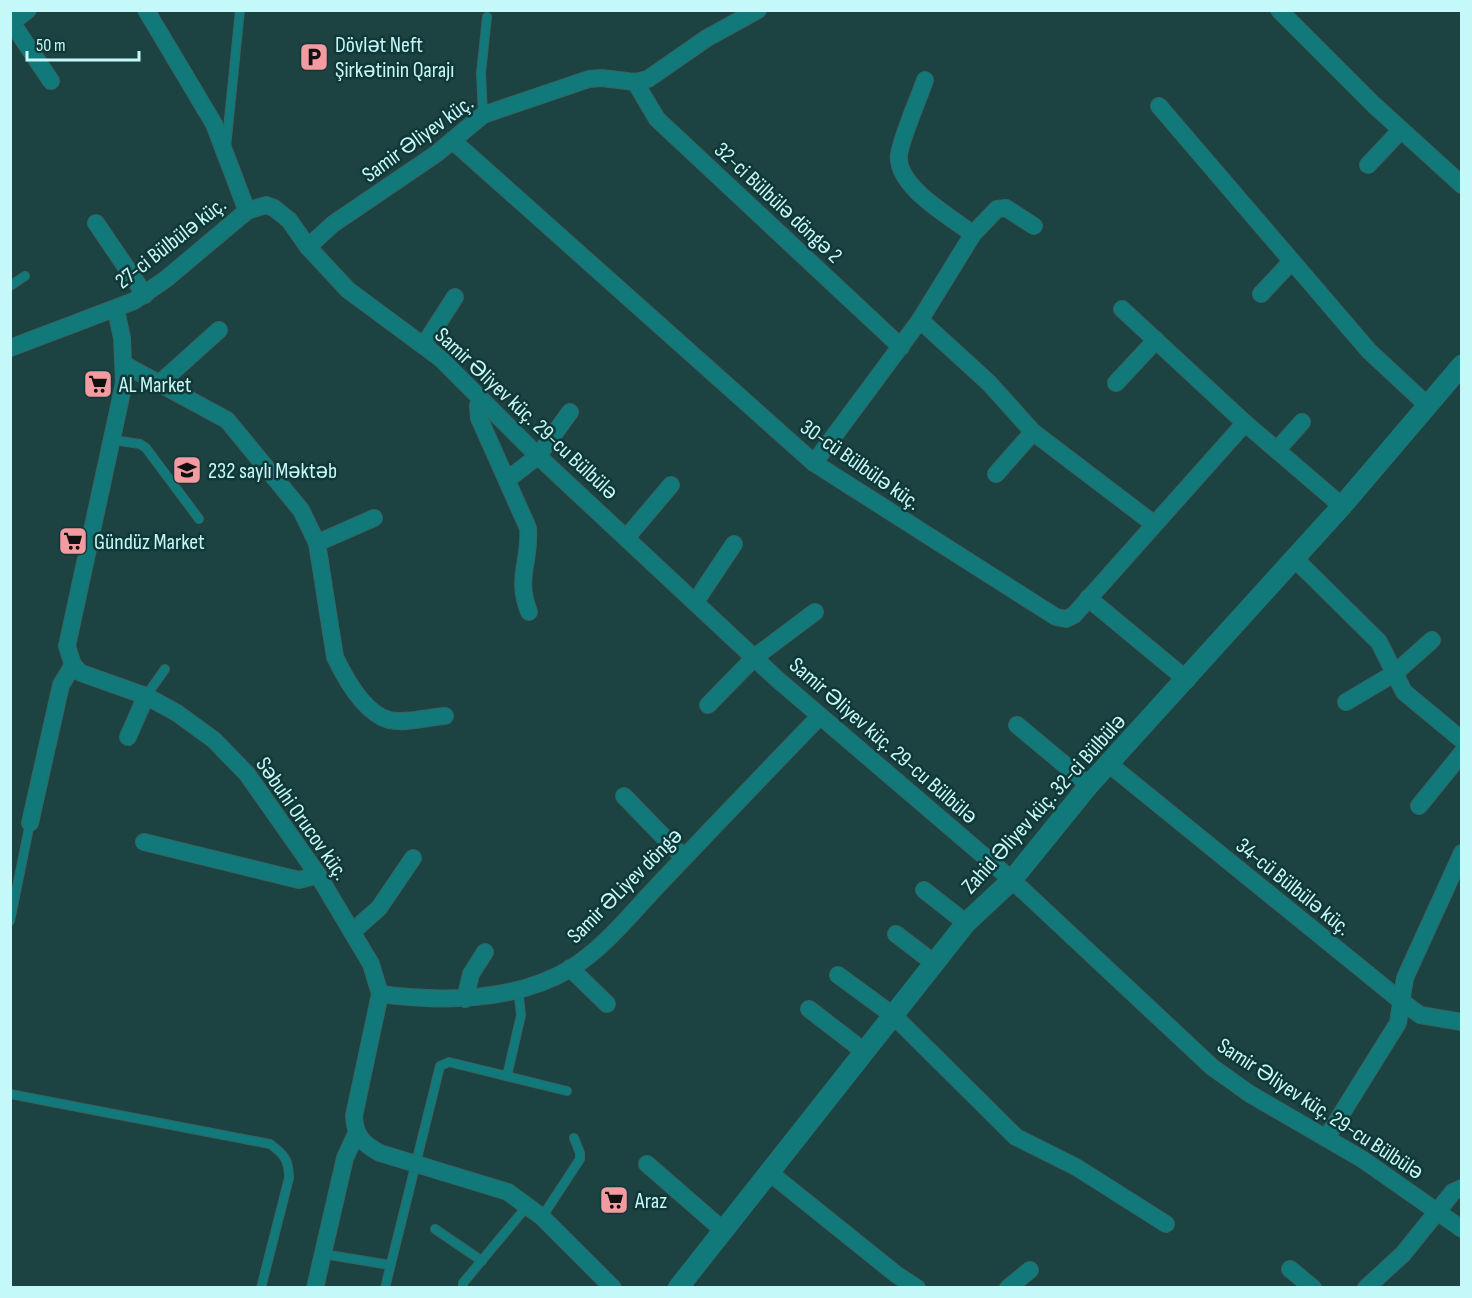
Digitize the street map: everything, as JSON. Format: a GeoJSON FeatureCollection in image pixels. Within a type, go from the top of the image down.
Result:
{"type":"FeatureCollection","features":[{"type":"Feature","properties":{"kind":"street"},"geometry":{"type":"LineString","coordinates":[[28,10],[11,23],[51,81]]}},
{"type":"Feature","properties":{"kind":"street"},"geometry":{"type":"LineString","coordinates":[[146,10],[214,124],[247,211]]}},
{"type":"Feature","properties":{"kind":"street","name":"Samir Əliyev küç."},"geometry":{"type":"LineString","coordinates":[[308,247],[333,224],[453,141],[483,115],[589,79],[602,78],[635,82],[662,72],[707,38],[758,10]]}},
{"type":"Feature","properties":{"kind":"street"},"geometry":{"type":"LineString","coordinates":[[1279,10],[1401,130],[1461,185]]}},
{"type":"Feature","properties":{"kind":"street"},"geometry":{"type":"LineString","coordinates":[[926,80],[899,156],[902,172],[910,186],[974,234]]}},
{"type":"Feature","properties":{"kind":"street","name":"32-ci Bülbülə döngə 2"},"geometry":{"type":"LineString","coordinates":[[635,82],[657,119],[901,347]]}},
{"type":"Feature","properties":{"kind":"street"},"geometry":{"type":"LineString","coordinates":[[1159,106],[1369,351],[1426,404]]}},
{"type":"Feature","properties":{"kind":"street"},"geometry":{"type":"LineString","coordinates":[[1368,165],[1401,130]]}},
{"type":"Feature","properties":{"kind":"street","name":"30-cü Bülbülə küç."},"geometry":{"type":"LineString","coordinates":[[453,141],[814,463],[1056,617],[1066,619],[1074,615],[1245,423]]}},
{"type":"Feature","properties":{"kind":"street","name":"27-ci Bülbülə küç."},"geometry":{"type":"LineString","coordinates":[[10,348],[116,310],[145,295],[247,211],[266,205],[274,208],[289,220],[308,247]]}},
{"type":"Feature","properties":{"kind":"street"},"geometry":{"type":"LineString","coordinates":[[814,463],[921,320],[974,234],[997,209],[1006,208],[1034,226]]}},
{"type":"Feature","properties":{"kind":"street"},"geometry":{"type":"LineString","coordinates":[[96,223],[108,245],[145,295]]}},
{"type":"Feature","properties":{"kind":"street","name":"Samir Əliyev küç. 29-cu Bülbülə"},"geometry":{"type":"LineString","coordinates":[[308,247],[329,271],[371,309],[424,345],[538,456],[819,717],[1012,880],[1212,1067],[1250,1094],[1362,1158],[1461,1229]]}},
{"type":"Feature","properties":{"kind":"street"},"geometry":{"type":"LineString","coordinates":[[1261,294],[1292,261]]}},
{"type":"Feature","properties":{"kind":"street"},"geometry":{"type":"LineString","coordinates":[[424,345],[455,297]]}},
{"type":"Feature","properties":{"kind":"street"},"geometry":{"type":"LineString","coordinates":[[1122,309],[1245,423],[1342,506]]}},
{"type":"Feature","properties":{"kind":"street"},"geometry":{"type":"LineString","coordinates":[[30,823],[61,685],[73,665],[67,646],[113,440],[125,365],[116,310]]}},
{"type":"Feature","properties":{"kind":"street"},"geometry":{"type":"LineString","coordinates":[[921,320],[989,383],[1033,432],[1154,524]]}},
{"type":"Feature","properties":{"kind":"street"},"geometry":{"type":"LineString","coordinates":[[160,383],[219,330]]}},
{"type":"Feature","properties":{"kind":"street"},"geometry":{"type":"LineString","coordinates":[[1116,383],[1156,340]]}},
{"type":"Feature","properties":{"kind":"street"},"geometry":{"type":"LineString","coordinates":[[125,365],[227,420],[301,510],[317,543],[335,657],[341,670],[370,710],[388,720],[445,716]]}},
{"type":"Feature","properties":{"kind":"street","name":"Zahid Əliyev küç. 32-ci Bülbülə"},"geometry":{"type":"LineString","coordinates":[[684,1286],[724,1231],[966,923],[1012,880],[1089,785],[1342,506],[1461,365]]}},
{"type":"Feature","properties":{"kind":"street"},"geometry":{"type":"LineString","coordinates":[[484,404],[478,406],[479,418],[528,528],[529,541],[522,572],[523,596],[529,612]]}},
{"type":"Feature","properties":{"kind":"street"},"geometry":{"type":"LineString","coordinates":[[507,480],[538,456],[570,412]]}},
{"type":"Feature","properties":{"kind":"street"},"geometry":{"type":"LineString","coordinates":[[1277,450],[1302,422]]}},
{"type":"Feature","properties":{"kind":"street"},"geometry":{"type":"LineString","coordinates":[[996,474],[1033,432]]}},
{"type":"Feature","properties":{"kind":"street"},"geometry":{"type":"LineString","coordinates":[[627,537],[671,485]]}},
{"type":"Feature","properties":{"kind":"street"},"geometry":{"type":"LineString","coordinates":[[317,543],[374,518]]}},
{"type":"Feature","properties":{"kind":"street"},"geometry":{"type":"LineString","coordinates":[[696,601],[734,544]]}},
{"type":"Feature","properties":{"kind":"street"},"geometry":{"type":"LineString","coordinates":[[1295,559],[1379,642],[1404,692],[1461,740]]}},
{"type":"Feature","properties":{"kind":"street"},"geometry":{"type":"LineString","coordinates":[[1088,598],[1186,680]]}},
{"type":"Feature","properties":{"kind":"street"},"geometry":{"type":"LineString","coordinates":[[708,705],[755,657],[815,612]]}},
{"type":"Feature","properties":{"kind":"street"},"geometry":{"type":"LineString","coordinates":[[1346,702],[1395,672],[1432,640]]}},
{"type":"Feature","properties":{"kind":"street","name":"Səbuhi Orucov küç."},"geometry":{"type":"LineString","coordinates":[[73,665],[88,677],[146,696],[195,726],[247,774],[318,875],[375,975],[380,994]]}},
{"type":"Feature","properties":{"kind":"street"},"geometry":{"type":"LineString","coordinates":[[128,737],[146,696]]}},
{"type":"Feature","properties":{"kind":"street","name":"Samir ƏLiyev döngə"},"geometry":{"type":"LineString","coordinates":[[380,994],[412,998],[465,999],[518,988],[570,968],[610,935],[819,717]]}},
{"type":"Feature","properties":{"kind":"street"},"geometry":{"type":"LineString","coordinates":[[1017,725],[1089,785]]}},
{"type":"Feature","properties":{"kind":"street"},"geometry":{"type":"LineString","coordinates":[[1419,806],[1461,753]]}},
{"type":"Feature","properties":{"kind":"street","name":"34-cü Bülbülə küç."},"geometry":{"type":"LineString","coordinates":[[1109,764],[1420,1015],[1461,1022]]}},
{"type":"Feature","properties":{"kind":"street"},"geometry":{"type":"LineString","coordinates":[[624,796],[684,858]]}},
{"type":"Feature","properties":{"kind":"street"},"geometry":{"type":"LineString","coordinates":[[144,842],[299,880],[318,875]]}},
{"type":"Feature","properties":{"kind":"street"},"geometry":{"type":"LineString","coordinates":[[1326,1137],[1398,1023],[1405,978],[1461,853]]}},
{"type":"Feature","properties":{"kind":"street"},"geometry":{"type":"LineString","coordinates":[[352,932],[379,908],[413,858]]}},
{"type":"Feature","properties":{"kind":"street"},"geometry":{"type":"LineString","coordinates":[[924,890],[966,923]]}},
{"type":"Feature","properties":{"kind":"street"},"geometry":{"type":"LineString","coordinates":[[896,934],[934,963]]}},
{"type":"Feature","properties":{"kind":"street"},"geometry":{"type":"LineString","coordinates":[[465,999],[471,974],[485,952]]}},
{"type":"Feature","properties":{"kind":"street"},"geometry":{"type":"LineString","coordinates":[[570,968],[607,1004]]}},
{"type":"Feature","properties":{"kind":"street"},"geometry":{"type":"LineString","coordinates":[[838,975],[894,1016],[1016,1137],[1082,1170],[1166,1224]]}},
{"type":"Feature","properties":{"kind":"street"},"geometry":{"type":"LineString","coordinates":[[315,1287],[345,1158],[356,1134],[354,1116],[380,994]]}},
{"type":"Feature","properties":{"kind":"street"},"geometry":{"type":"LineString","coordinates":[[809,1009],[865,1052]]}},
{"type":"Feature","properties":{"kind":"street"},"geometry":{"type":"LineString","coordinates":[[356,1134],[369,1147],[380,1153],[508,1192],[542,1217],[613,1287]]}},
{"type":"Feature","properties":{"kind":"street"},"geometry":{"type":"LineString","coordinates":[[647,1164],[724,1231]]}},
{"type":"Feature","properties":{"kind":"street"},"geometry":{"type":"LineString","coordinates":[[770,1173],[897,1275],[917,1287]]}},
{"type":"Feature","properties":{"kind":"street"},"geometry":{"type":"LineString","coordinates":[[1366,1287],[1383,1275],[1453,1192],[1461,1188]]}},
{"type":"Feature","properties":{"kind":"street"},"geometry":{"type":"LineString","coordinates":[[1290,1269],[1313,1287]]}},
{"type":"Feature","properties":{"kind":"street"},"geometry":{"type":"LineString","coordinates":[[1008,1287],[1030,1270]]}},
{"type":"Feature","properties":{"kind":"lane"},"geometry":{"type":"LineString","coordinates":[[225,149],[240,10]]}},
{"type":"Feature","properties":{"kind":"lane"},"geometry":{"type":"LineString","coordinates":[[483,115],[482,73],[487,17]]}},
{"type":"Feature","properties":{"kind":"lane"},"geometry":{"type":"LineString","coordinates":[[10,286],[25,276]]}},
{"type":"Feature","properties":{"kind":"lane"},"geometry":{"type":"LineString","coordinates":[[113,440],[140,444],[146,448],[200,519]]}},
{"type":"Feature","properties":{"kind":"lane"},"geometry":{"type":"LineString","coordinates":[[146,696],[165,669]]}},
{"type":"Feature","properties":{"kind":"lane"},"geometry":{"type":"LineString","coordinates":[[10,921],[30,823]]}},
{"type":"Feature","properties":{"kind":"lane"},"geometry":{"type":"LineString","coordinates":[[507,1076],[521,1015],[518,988]]}},
{"type":"Feature","properties":{"kind":"lane"},"geometry":{"type":"LineString","coordinates":[[385,1287],[414,1163],[440,1066],[444,1063],[567,1091]]}},
{"type":"Feature","properties":{"kind":"lane"},"geometry":{"type":"LineString","coordinates":[[10,1094],[270,1144],[284,1154],[289,1165],[289,1178],[261,1287]]}},
{"type":"Feature","properties":{"kind":"lane"},"geometry":{"type":"LineString","coordinates":[[542,1217],[580,1159],[574,1138]]}},
{"type":"Feature","properties":{"kind":"lane"},"geometry":{"type":"LineString","coordinates":[[463,1287],[463,1283],[528,1205]]}},
{"type":"Feature","properties":{"kind":"lane"},"geometry":{"type":"LineString","coordinates":[[435,1229],[482,1261]]}},
{"type":"Feature","properties":{"kind":"lane"},"geometry":{"type":"LineString","coordinates":[[323,1254],[390,1265]]}},
{"type":"Feature","properties":{"kind":"place","name":"Dövlət Neft Şirkətinin Qarajı"},"geometry":{"type":"Point","coordinates":[314,57]}},
{"type":"Feature","properties":{"kind":"place","name":"AL Market"},"geometry":{"type":"Point","coordinates":[98,384]}},
{"type":"Feature","properties":{"kind":"place","name":"232 saylı Məktəb"},"geometry":{"type":"Point","coordinates":[187,470]}},
{"type":"Feature","properties":{"kind":"place","name":"Gündüz Market"},"geometry":{"type":"Point","coordinates":[73,541]}},
{"type":"Feature","properties":{"kind":"place","name":"Araz"},"geometry":{"type":"Point","coordinates":[614,1200]}}]}
